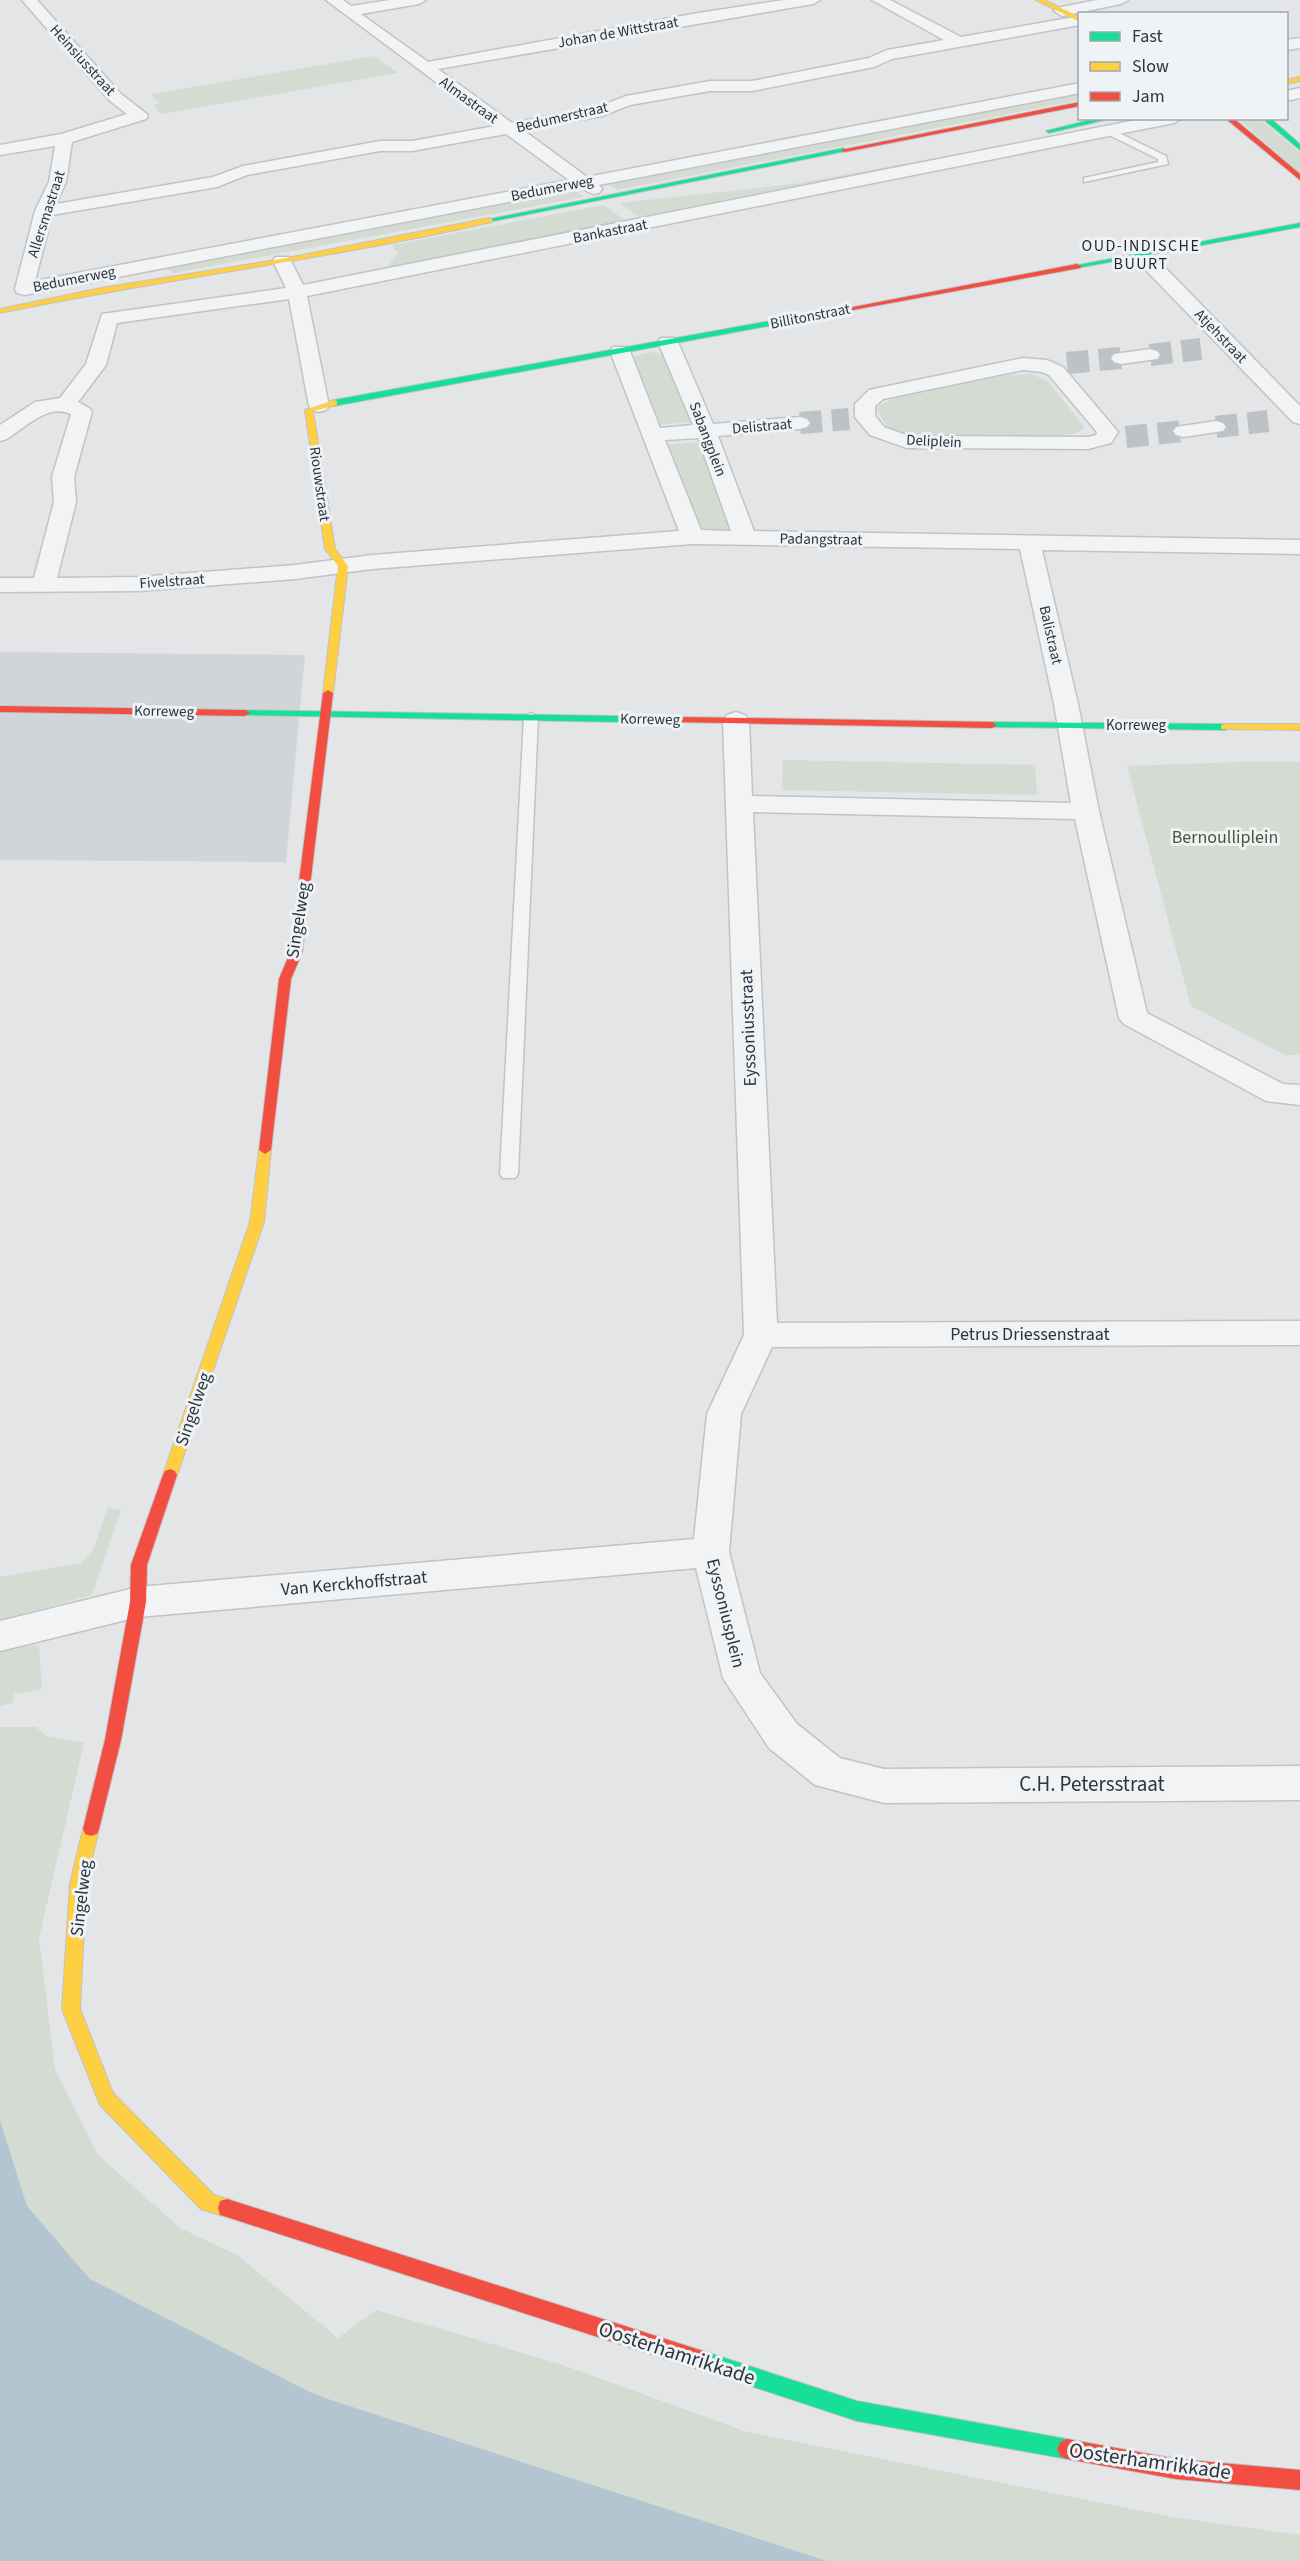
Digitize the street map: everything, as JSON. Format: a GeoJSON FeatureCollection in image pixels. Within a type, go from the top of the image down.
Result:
{"type":"FeatureCollection","features":[{"type":"Feature","properties":{"kind":"street","name":"Heinsiusstraat"},"geometry":{"type":"LineString","coordinates":[[29,0],[115,96],[140,115],[64,139]]}},
{"type":"Feature","properties":{"kind":"street","name":"Almastraat"},"geometry":{"type":"LineString","coordinates":[[333,0],[605,198]]}},
{"type":"Feature","properties":{"kind":"street"},"geometry":{"type":"LineString","coordinates":[[349,12],[418,0]]}},
{"type":"Feature","properties":{"kind":"street","name":"Johan de Wittstraat"},"geometry":{"type":"LineString","coordinates":[[423,66],[813,0]]}},
{"type":"Feature","properties":{"kind":"street"},"geometry":{"type":"LineString","coordinates":[[879,0],[959,42]]}},
{"type":"Feature","properties":{"kind":"street"},"geometry":{"type":"LineString","coordinates":[[1040,0],[1078,19]]}},
{"type":"Feature","properties":{"kind":"street"},"geometry":{"type":"LineString","coordinates":[[1062,11],[1121,0]]}},
{"type":"Feature","properties":{"kind":"street","name":"Bedumerstraat"},"geometry":{"type":"LineString","coordinates":[[44,211],[217,182],[243,171],[380,146],[412,146],[509,129],[602,111],[626,100],[710,86],[752,86],[874,62],[887,55],[1078,20]]}},
{"type":"Feature","properties":{"kind":"street","name":"Bedumerweg"},"geometry":{"type":"LineString","coordinates":[[24,289],[1078,88]]}},
{"type":"Feature","properties":{"kind":"street","name":"Bedumerweg"},"geometry":{"type":"LineString","coordinates":[[0,311],[101,290],[282,261],[1078,104]]}},
{"type":"Feature","properties":{"kind":"street","name":"Bankastraat"},"geometry":{"type":"LineString","coordinates":[[66,404],[96,365],[108,318],[297,292],[1110,125],[1156,120]]}},
{"type":"Feature","properties":{"kind":"street"},"geometry":{"type":"LineString","coordinates":[[1230,120],[1300,178]]}},
{"type":"Feature","properties":{"kind":"street"},"geometry":{"type":"LineString","coordinates":[[1267,120],[1300,148]]}},
{"type":"Feature","properties":{"kind":"street"},"geometry":{"type":"LineString","coordinates":[[810,176],[1110,125]]}},
{"type":"Feature","properties":{"kind":"street"},"geometry":{"type":"LineString","coordinates":[[0,150],[64,139]]}},
{"type":"Feature","properties":{"kind":"street","name":"Allersmastraat"},"geometry":{"type":"LineString","coordinates":[[24,289],[44,211],[52,196],[63,161],[64,139]]}},
{"type":"Feature","properties":{"kind":"street","name":"Bedumerweg"},"geometry":{"type":"LineString","coordinates":[[624,195],[745,184]]}},
{"type":"Feature","properties":{"kind":"street","name":"Billitonstraat"},"geometry":{"type":"LineString","coordinates":[[319,406],[1300,225]]}},
{"type":"Feature","properties":{"kind":"street","name":"Atjehstraat"},"geometry":{"type":"LineString","coordinates":[[1141,254],[1220,347],[1300,418]]}},
{"type":"Feature","properties":{"kind":"street","name":"Riouwstraat"},"geometry":{"type":"LineString","coordinates":[[282,261],[297,292],[319,406],[309,410],[330,549],[342,566]]}},
{"type":"Feature","properties":{"kind":"street","name":"Bedumerweg"},"geometry":{"type":"LineString","coordinates":[[0,324],[154,283]]}},
{"type":"Feature","properties":{"kind":"street","name":"Sabangplein"},"geometry":{"type":"LineString","coordinates":[[668,342],[706,430],[745,538]]}},
{"type":"Feature","properties":{"kind":"street"},"geometry":{"type":"LineString","coordinates":[[620,351],[692,537]]}},
{"type":"Feature","properties":{"kind":"street"},"geometry":{"type":"LineString","coordinates":[[1121,358],[1150,355]]}},
{"type":"Feature","properties":{"kind":"street","name":"Deliplein"},"geometry":{"type":"LineString","coordinates":[[1104,439],[1108,432],[1056,371],[1057,364],[1023,364],[876,394],[865,404],[857,418],[877,431],[907,442],[1088,443],[1126,437]]}},
{"type":"Feature","properties":{"kind":"street"},"geometry":{"type":"LineString","coordinates":[[0,435],[42,406],[66,404],[82,412],[63,477],[65,502],[44,585]]}},
{"type":"Feature","properties":{"kind":"street"},"geometry":{"type":"LineString","coordinates":[[1279,420],[1300,418]]}},
{"type":"Feature","properties":{"kind":"street","name":"Delistraat"},"geometry":{"type":"LineString","coordinates":[[653,435],[800,423]]}},
{"type":"Feature","properties":{"kind":"street"},"geometry":{"type":"LineString","coordinates":[[1183,431],[1216,427]]}},
{"type":"Feature","properties":{"kind":"street","name":"Padangstraat"},"geometry":{"type":"LineString","coordinates":[[342,566],[692,537],[1300,547]]}},
{"type":"Feature","properties":{"kind":"street","name":"Balistraat"},"geometry":{"type":"LineString","coordinates":[[1030,544],[1070,726]]}},
{"type":"Feature","properties":{"kind":"street"},"geometry":{"type":"LineString","coordinates":[[324,713],[342,566]]}},
{"type":"Feature","properties":{"kind":"street","name":"Fivelstraat"},"geometry":{"type":"LineString","coordinates":[[0,585],[138,584],[295,572],[342,566]]}},
{"type":"Feature","properties":{"kind":"street","name":"Korreweg"},"geometry":{"type":"LineString","coordinates":[[0,709],[1070,726],[1300,727]]}},
{"type":"Feature","properties":{"kind":"street","name":"Singelweg"},"geometry":{"type":"LineString","coordinates":[[106,2099],[71,2009],[78,1884],[113,1740],[138,1602],[139,1565],[257,1222],[285,979],[296,953],[324,713]]}},
{"type":"Feature","properties":{"kind":"street","name":"Eyssoniusstraat"},"geometry":{"type":"LineString","coordinates":[[736,720],[761,1335]]}},
{"type":"Feature","properties":{"kind":"street"},"geometry":{"type":"LineString","coordinates":[[1070,726],[1086,811],[1134,1018],[1276,1094],[1300,1095]]}},
{"type":"Feature","properties":{"kind":"street"},"geometry":{"type":"LineString","coordinates":[[740,804],[1086,811]]}},
{"type":"Feature","properties":{"kind":"street","name":"Petrus Driessenstraat"},"geometry":{"type":"LineString","coordinates":[[761,1335],[1300,1334]]}},
{"type":"Feature","properties":{"kind":"street","name":"Eyssoniusplein"},"geometry":{"type":"LineString","coordinates":[[761,1335],[724,1414],[711,1552],[742,1678],[783,1736],[829,1773],[884,1786]]}},
{"type":"Feature","properties":{"kind":"street","name":"Van Kerckhoffstraat"},"geometry":{"type":"LineString","coordinates":[[0,1636],[138,1602],[711,1552]]}},
{"type":"Feature","properties":{"kind":"street","name":"C.H. Petersstraat"},"geometry":{"type":"LineString","coordinates":[[884,1786],[1300,1784]]}},
{"type":"Feature","properties":{"kind":"street","name":"Oosterhamrikkade"},"geometry":{"type":"LineString","coordinates":[[106,2099],[208,2202],[857,2411],[1176,2469],[1300,2480]]}},
{"type":"Feature","properties":{"kind":"lane"},"geometry":{"type":"LineString","coordinates":[[1087,180],[1163,164],[1163,158],[1110,125]]}},
{"type":"Feature","properties":{"kind":"lane"},"geometry":{"type":"LineString","coordinates":[[509,1174],[531,717]]}},
{"type":"Feature","properties":{"kind":"shaded area"},"geometry":{"type":"Polygon","coordinates":[[[0,652],[305,655],[286,862],[0,860],[0,652]]]}},
{"type":"Feature","properties":{"kind":"green space"},"geometry":{"type":"Polygon","coordinates":[[[375,56],[398,73],[161,114],[153,105],[160,103],[151,94],[375,56]]]}},
{"type":"Feature","properties":{"kind":"green space"},"geometry":{"type":"Polygon","coordinates":[[[1078,92],[1078,100],[617,190],[607,183],[1078,92]]]}},
{"type":"Feature","properties":{"kind":"green space"},"geometry":{"type":"Polygon","coordinates":[[[1239,120],[1261,120],[1300,153],[1300,173],[1239,120]]]}},
{"type":"Feature","properties":{"kind":"green space"},"geometry":{"type":"Polygon","coordinates":[[[974,151],[977,153],[641,219],[620,203],[794,184],[974,151]]]}},
{"type":"Feature","properties":{"kind":"green space"},"geometry":{"type":"Polygon","coordinates":[[[573,189],[584,197],[174,273],[165,268],[573,189]]]}},
{"type":"Feature","properties":{"kind":"green space"},"geometry":{"type":"Polygon","coordinates":[[[604,205],[627,222],[386,269],[398,253],[392,245],[604,205]]]}},
{"type":"Feature","properties":{"kind":"green space"},"geometry":{"type":"Polygon","coordinates":[[[653,352],[667,356],[693,422],[655,425],[632,359],[635,356],[653,352]]]}},
{"type":"Feature","properties":{"kind":"green space"},"geometry":{"type":"Polygon","coordinates":[[[1031,374],[1048,381],[1085,428],[1076,433],[1053,437],[954,437],[898,433],[887,427],[876,408],[899,395],[1009,375],[1031,374]]]}},
{"type":"Feature","properties":{"kind":"green space"},"geometry":{"type":"Polygon","coordinates":[[[702,442],[731,528],[727,530],[713,531],[696,527],[664,445],[702,442]]]}},
{"type":"Feature","properties":{"kind":"green space"},"geometry":{"type":"Polygon","coordinates":[[[783,760],[1035,765],[1037,795],[782,790],[783,760]]]}},
{"type":"Feature","properties":{"kind":"green space","name":"Bernoulliplein"},"geometry":{"type":"Polygon","coordinates":[[[1300,762],[1300,1055],[1285,1055],[1191,1006],[1127,766],[1300,762]]]}},
{"type":"Feature","properties":{"kind":"green space"},"geometry":{"type":"Polygon","coordinates":[[[108,1508],[121,1510],[92,1595],[0,1620],[0,1577],[81,1563],[93,1550],[108,1508]]]}},
{"type":"Feature","properties":{"kind":"green space"},"geometry":{"type":"Polygon","coordinates":[[[39,1645],[42,1689],[14,1694],[13,1703],[0,1706],[0,1649],[39,1645]]]}},
{"type":"Feature","properties":{"kind":"green space"},"geometry":{"type":"Polygon","coordinates":[[[0,1727],[36,1727],[46,1736],[84,1743],[39,1938],[55,2069],[98,2155],[180,2228],[237,2255],[338,2338],[376,2310],[560,2364],[747,2432],[1172,2517],[1300,2535],[1300,2561],[827,2561],[310,2392],[90,2279],[27,2206],[0,2120],[0,1727]]]}},
{"type":"Feature","properties":{"kind":"water"},"geometry":{"type":"Polygon","coordinates":[[[0,2120],[27,2206],[90,2279],[310,2392],[827,2561],[0,2561],[0,2120]]]}},
{"type":"Feature","properties":{"kind":"tunnel"},"geometry":{"type":"LineString","coordinates":[[1150,355],[1201,349]]}},
{"type":"Feature","properties":{"kind":"tunnel"},"geometry":{"type":"LineString","coordinates":[[1067,363],[1121,358]]}},
{"type":"Feature","properties":{"kind":"tunnel"},"geometry":{"type":"LineString","coordinates":[[800,423],[849,419]]}},
{"type":"Feature","properties":{"kind":"tunnel"},"geometry":{"type":"LineString","coordinates":[[1216,427],[1268,421]]}},
{"type":"Feature","properties":{"kind":"tunnel"},"geometry":{"type":"LineString","coordinates":[[1126,437],[1183,431]]}},
{"type":"Feature","properties":{"kind":"traffic: fast"},"geometry":{"type":"LineString","coordinates":[[1049,131],[1101,120]]}},
{"type":"Feature","properties":{"kind":"traffic: fast"},"geometry":{"type":"LineString","coordinates":[[1267,120],[1300,148]]}},
{"type":"Feature","properties":{"kind":"traffic: fast"},"geometry":{"type":"LineString","coordinates":[[489,220],[844,150]]}},
{"type":"Feature","properties":{"kind":"traffic: fast"},"geometry":{"type":"LineString","coordinates":[[1077,266],[1300,225]]}},
{"type":"Feature","properties":{"kind":"traffic: fast"},"geometry":{"type":"LineString","coordinates":[[334,403],[847,309]]}},
{"type":"Feature","properties":{"kind":"traffic: fast"},"geometry":{"type":"LineString","coordinates":[[245,713],[679,720]]}},
{"type":"Feature","properties":{"kind":"traffic: fast"},"geometry":{"type":"LineString","coordinates":[[992,725],[1225,727]]}},
{"type":"Feature","properties":{"kind":"traffic: fast"},"geometry":{"type":"LineString","coordinates":[[703,2361],[857,2411],[1067,2449]]}},
{"type":"Feature","properties":{"kind":"traffic: slow"},"geometry":{"type":"LineString","coordinates":[[1039,0],[1078,19]]}},
{"type":"Feature","properties":{"kind":"traffic: slow"},"geometry":{"type":"LineString","coordinates":[[1288,82],[1300,79]]}},
{"type":"Feature","properties":{"kind":"traffic: slow"},"geometry":{"type":"LineString","coordinates":[[0,311],[101,290],[282,261],[489,220]]}},
{"type":"Feature","properties":{"kind":"traffic: slow"},"geometry":{"type":"LineString","coordinates":[[328,693],[343,566],[330,549],[309,410],[334,403]]}},
{"type":"Feature","properties":{"kind":"traffic: slow"},"geometry":{"type":"LineString","coordinates":[[1225,727],[1300,727]]}},
{"type":"Feature","properties":{"kind":"traffic: slow"},"geometry":{"type":"LineString","coordinates":[[170,1475],[257,1222],[265,1150]]}},
{"type":"Feature","properties":{"kind":"traffic: slow"},"geometry":{"type":"LineString","coordinates":[[91,1829],[78,1884],[71,2009],[106,2099],[208,2202],[227,2208]]}},
{"type":"Feature","properties":{"kind":"traffic: jam"},"geometry":{"type":"LineString","coordinates":[[844,150],[1078,104]]}},
{"type":"Feature","properties":{"kind":"traffic: jam"},"geometry":{"type":"LineString","coordinates":[[1230,120],[1300,178]]}},
{"type":"Feature","properties":{"kind":"traffic: jam"},"geometry":{"type":"LineString","coordinates":[[847,309],[1077,266]]}},
{"type":"Feature","properties":{"kind":"traffic: jam"},"geometry":{"type":"LineString","coordinates":[[265,1150],[285,979],[296,953],[328,693]]}},
{"type":"Feature","properties":{"kind":"traffic: jam"},"geometry":{"type":"LineString","coordinates":[[0,709],[245,713]]}},
{"type":"Feature","properties":{"kind":"traffic: jam"},"geometry":{"type":"LineString","coordinates":[[679,720],[992,725]]}},
{"type":"Feature","properties":{"kind":"traffic: jam"},"geometry":{"type":"LineString","coordinates":[[91,1829],[113,1740],[138,1602],[139,1565],[170,1475]]}},
{"type":"Feature","properties":{"kind":"traffic: jam"},"geometry":{"type":"LineString","coordinates":[[227,2208],[703,2361]]}},
{"type":"Feature","properties":{"kind":"traffic: jam"},"geometry":{"type":"LineString","coordinates":[[1067,2449],[1176,2469],[1300,2480]]}},
{"type":"Feature","properties":{"kind":"district","name":"OUD-INDISCHE BUURT"},"geometry":{"type":"Point","coordinates":[1141,254]}}]}
